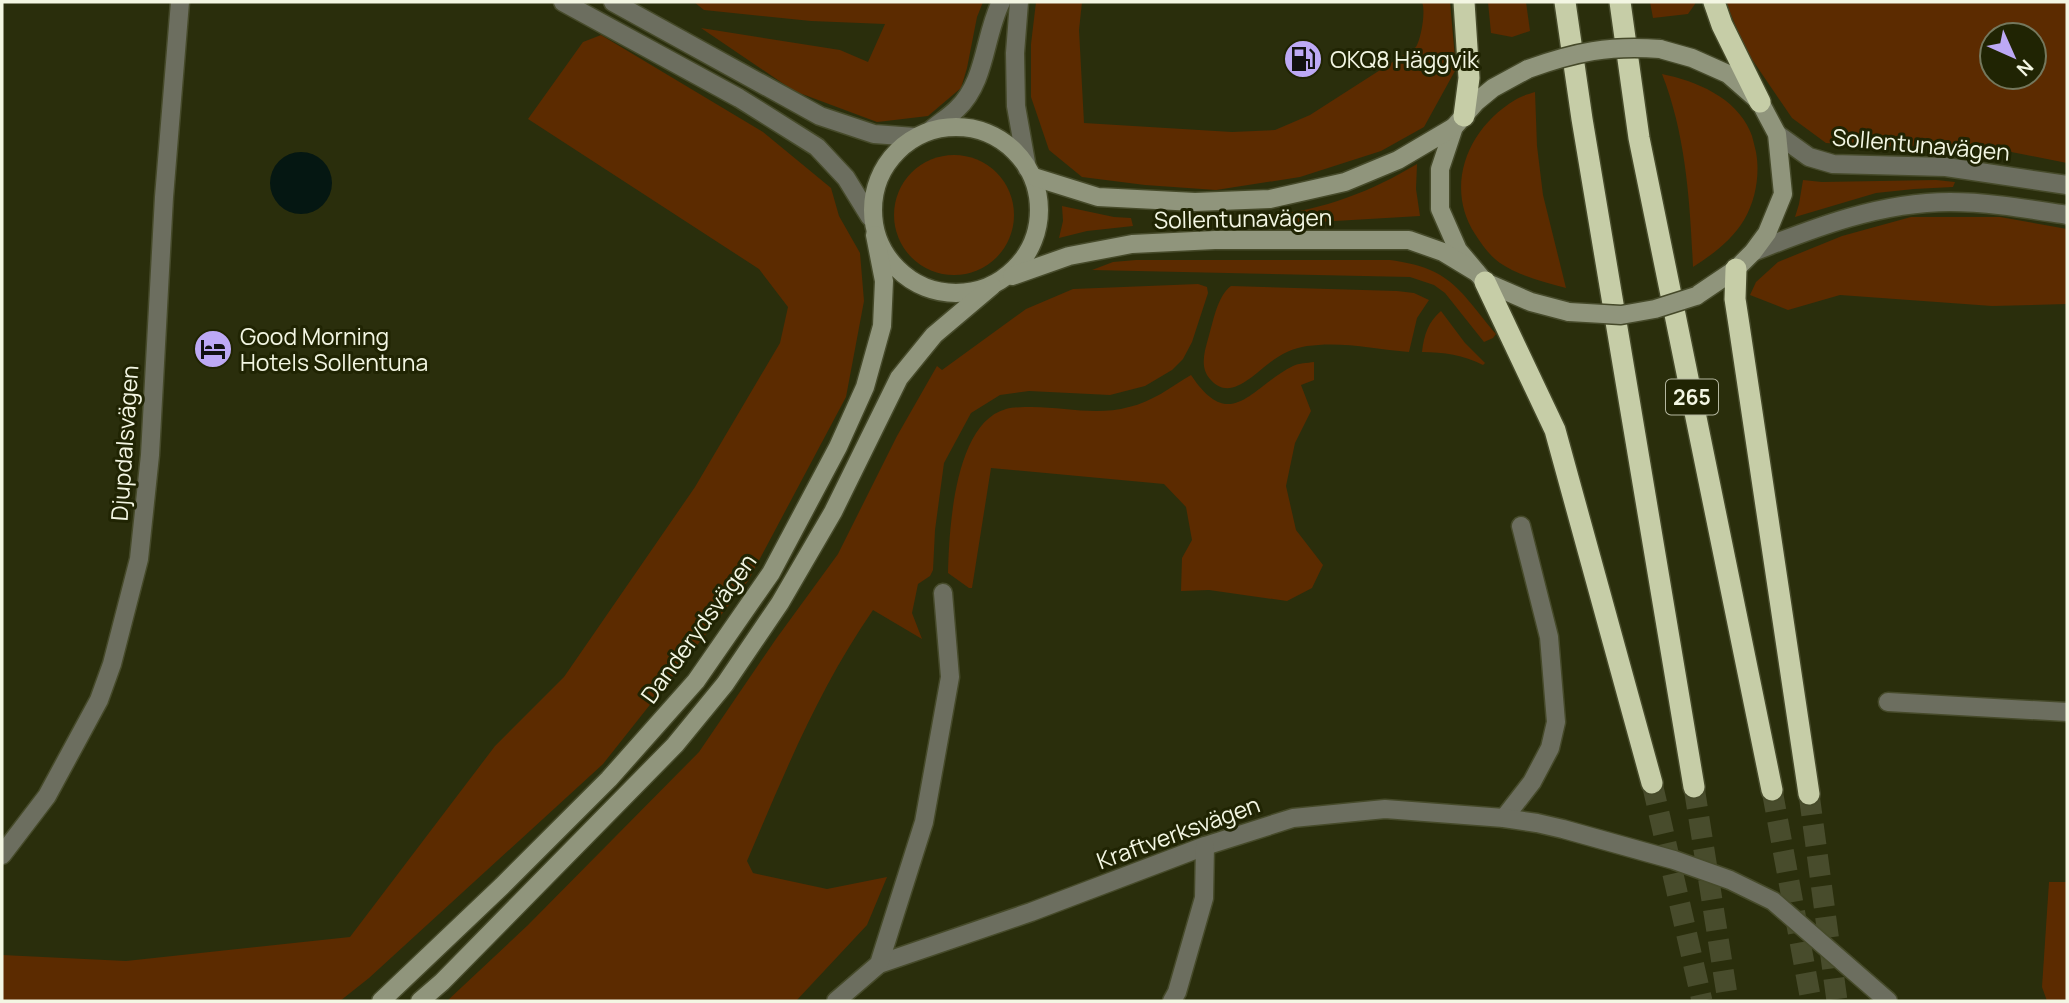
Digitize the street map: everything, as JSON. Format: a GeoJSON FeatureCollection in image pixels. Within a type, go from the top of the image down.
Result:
{"type":"FeatureCollection","features":[{"type":"Feature","properties":{"kind":"highway"},"geometry":{"type":"LineString","coordinates":[[1459,122],[1469,78],[1464,2]]}},
{"type":"Feature","properties":{"kind":"highway","name":"265"},"geometry":{"type":"LineString","coordinates":[[1565,2],[1582,119],[1694,786]]}},
{"type":"Feature","properties":{"kind":"highway","name":"265"},"geometry":{"type":"LineString","coordinates":[[1620,2],[1639,138],[1772,790]]}},
{"type":"Feature","properties":{"kind":"highway"},"geometry":{"type":"LineString","coordinates":[[1714,2],[1722,25],[1760,102]]}},
{"type":"Feature","properties":{"kind":"highway"},"geometry":{"type":"LineString","coordinates":[[1736,269],[1738,325],[1809,794]]}},
{"type":"Feature","properties":{"kind":"highway"},"geometry":{"type":"LineString","coordinates":[[1480,277],[1555,430],[1652,783]]}},
{"type":"Feature","properties":{"kind":"main road"},"geometry":{"type":"LineString","coordinates":[[1480,277],[1458,250],[1440,209],[1440,169],[1459,122],[1493,88],[1528,69],[1563,56],[1598,49],[1660,49],[1692,58],[1728,74],[1760,102],[1777,134]]}},
{"type":"Feature","properties":{"kind":"main road","name":"Sollentunavägen"},"geometry":{"type":"LineString","coordinates":[[1031,173],[1098,197],[1195,202],[1270,199],[1345,181],[1398,160],[1459,122]]}},
{"type":"Feature","properties":{"kind":"main road"},"geometry":{"type":"LineString","coordinates":[[955,127],[980,130],[1004,142],[1031,173],[1040,203],[1038,232],[1028,256],[1009,277],[992,286],[965,294],[936,291],[911,279],[891,262],[875,235],[870,217],[874,191],[888,162],[923,133],[955,127]]}},
{"type":"Feature","properties":{"kind":"main road","name":"Sollentunavägen"},"geometry":{"type":"LineString","coordinates":[[1009,277],[1069,256],[1132,244],[1215,240],[1409,240],[1443,252],[1480,277],[1531,302],[1569,312],[1620,315],[1655,309],[1696,296],[1736,269],[1767,233],[1783,194],[1777,134]]}},
{"type":"Feature","properties":{"kind":"main road","name":"Danderydsvägen"},"geometry":{"type":"LineString","coordinates":[[381,1001],[493,895],[609,779],[696,681],[771,573],[838,447],[865,387],[883,326],[884,281],[875,235]]}},
{"type":"Feature","properties":{"kind":"main road"},"geometry":{"type":"LineString","coordinates":[[420,1001],[442,982],[675,745],[725,684],[780,603],[826,524],[899,378],[934,335],[992,286]]}},
{"type":"Feature","properties":{"kind":"street","name":"Djupdalsvägen"},"geometry":{"type":"LineString","coordinates":[[2,855],[47,796],[99,699],[112,664],[139,559],[150,455],[164,197],[180,2]]}},
{"type":"Feature","properties":{"kind":"street"},"geometry":{"type":"LineString","coordinates":[[563,2],[739,98],[817,147],[846,177],[870,217]]}},
{"type":"Feature","properties":{"kind":"street"},"geometry":{"type":"LineString","coordinates":[[613,2],[820,116],[874,134],[923,133],[958,109],[979,74],[995,14],[1001,2]]}},
{"type":"Feature","properties":{"kind":"street"},"geometry":{"type":"LineString","coordinates":[[1019,2],[1015,53],[1016,106],[1031,173]]}},
{"type":"Feature","properties":{"kind":"street","name":"Sollentunavägen"},"geometry":{"type":"LineString","coordinates":[[1777,134],[1809,157],[1833,163],[1945,167],[2067,185]]}},
{"type":"Feature","properties":{"kind":"street"},"geometry":{"type":"LineString","coordinates":[[1753,252],[1816,227],[1882,209],[1948,202],[2011,206],[2067,215]]}},
{"type":"Feature","properties":{"kind":"street"},"geometry":{"type":"LineString","coordinates":[[1504,818],[1532,782],[1550,748],[1556,722],[1549,637],[1521,526]]}},
{"type":"Feature","properties":{"kind":"street"},"geometry":{"type":"LineString","coordinates":[[836,1001],[879,964],[924,822],[950,677],[943,593]]}},
{"type":"Feature","properties":{"kind":"street"},"geometry":{"type":"LineString","coordinates":[[1888,702],[2067,712]]}},
{"type":"Feature","properties":{"kind":"street","name":"Kraftverksvägen"},"geometry":{"type":"LineString","coordinates":[[879,964],[1031,912],[1205,846],[1293,818],[1385,809],[1504,818],[1563,829],[1685,864],[1751,889],[1773,901],[1888,1001]]}},
{"type":"Feature","properties":{"kind":"street"},"geometry":{"type":"LineString","coordinates":[[1172,1001],[1177,992],[1204,898],[1205,846]]}},
{"type":"Feature","properties":{"kind":"shaded area"},"geometry":{"type":"Polygon","coordinates":[[[694,2],[983,2],[961,88],[928,116],[877,122],[794,91],[701,28],[840,50],[868,62],[885,24],[811,21],[704,10],[694,2]]]}},
{"type":"Feature","properties":{"kind":"shaded area"},"geometry":{"type":"Polygon","coordinates":[[[1036,2],[1082,2],[1079,30],[1084,123],[1232,132],[1275,130],[1310,115],[1416,47],[1422,25],[1422,2],[1450,2],[1456,69],[1424,127],[1381,151],[1300,177],[1216,190],[1082,177],[1049,150],[1031,97],[1031,44],[1036,2]]]}},
{"type":"Feature","properties":{"kind":"shaded area"},"geometry":{"type":"Polygon","coordinates":[[[1488,2],[1526,2],[1530,31],[1512,37],[1491,33],[1488,2]]]}},
{"type":"Feature","properties":{"kind":"shaded area"},"geometry":{"type":"Polygon","coordinates":[[[1650,2],[1695,4],[1688,14],[1653,18],[1650,2]]]}},
{"type":"Feature","properties":{"kind":"shaded area"},"geometry":{"type":"Polygon","coordinates":[[[1726,2],[2067,2],[2067,163],[1971,144],[1882,147],[1826,143],[1792,118],[1745,49],[1726,2]]]}},
{"type":"Feature","properties":{"kind":"shaded area"},"geometry":{"type":"Polygon","coordinates":[[[601,35],[763,132],[831,188],[839,216],[860,253],[864,301],[846,397],[748,581],[603,764],[369,978],[340,1001],[2,1001],[2,955],[126,961],[350,937],[495,746],[564,677],[695,487],[780,343],[788,307],[759,269],[528,119],[583,42],[601,35]]]}},
{"type":"Feature","properties":{"kind":"shaded area"},"geometry":{"type":"Polygon","coordinates":[[[1662,74],[1701,86],[1725,100],[1743,119],[1751,133],[1756,152],[1756,187],[1744,220],[1721,246],[1693,267],[1682,145],[1662,74]]]}},
{"type":"Feature","properties":{"kind":"shaded area"},"geometry":{"type":"Polygon","coordinates":[[[1535,92],[1537,146],[1543,195],[1566,288],[1523,275],[1496,260],[1475,234],[1466,216],[1462,197],[1466,160],[1485,126],[1515,100],[1535,92]]]}},
{"type":"Feature","properties":{"kind":"shaded area"},"geometry":{"type":"Polygon","coordinates":[[[295,152],[307,152],[323,161],[330,171],[330,195],[323,205],[307,214],[295,214],[284,209],[275,200],[270,189],[270,177],[275,166],[284,157],[295,152]]]}},
{"type":"Feature","properties":{"kind":"shaded area"},"geometry":{"type":"Polygon","coordinates":[[[954,155],[977,159],[997,172],[1010,192],[1014,215],[1010,238],[997,258],[977,271],[954,275],[931,271],[911,258],[898,238],[894,215],[898,192],[911,172],[931,159],[954,155]]]}},
{"type":"Feature","properties":{"kind":"shaded area"},"geometry":{"type":"Polygon","coordinates":[[[1417,164],[1416,189],[1420,216],[1268,223],[1266,215],[1326,205],[1382,183],[1417,164]]]}},
{"type":"Feature","properties":{"kind":"shaded area"},"geometry":{"type":"Polygon","coordinates":[[[1803,180],[1955,182],[1953,187],[1876,193],[1795,217],[1803,180]]]}},
{"type":"Feature","properties":{"kind":"shaded area"},"geometry":{"type":"Polygon","coordinates":[[[1062,206],[1131,218],[1133,226],[1087,231],[1059,238],[1063,221],[1062,206]]]}},
{"type":"Feature","properties":{"kind":"shaded area"},"geometry":{"type":"Polygon","coordinates":[[[1911,217],[2000,217],[2067,229],[2067,304],[1992,306],[1840,295],[1788,310],[1750,295],[1756,282],[1778,262],[1842,236],[1911,217]]]}},
{"type":"Feature","properties":{"kind":"shaded area"},"geometry":{"type":"Polygon","coordinates":[[[1390,260],[1411,264],[1441,275],[1452,284],[1496,334],[1484,342],[1445,293],[1434,285],[1410,277],[1092,270],[1113,262],[1390,260]]]}},
{"type":"Feature","properties":{"kind":"shaded area"},"geometry":{"type":"Polygon","coordinates":[[[1198,284],[1207,287],[1208,293],[1192,342],[1183,359],[1172,370],[1145,386],[1110,395],[1029,391],[1000,395],[971,413],[944,463],[935,530],[933,570],[930,576],[918,584],[912,613],[922,639],[873,610],[819,701],[747,861],[753,873],[827,889],[887,877],[867,925],[796,1001],[447,1001],[528,925],[699,752],[838,554],[897,436],[937,366],[942,370],[1026,309],[1073,289],[1198,284]]]}},
{"type":"Feature","properties":{"kind":"shaded area"},"geometry":{"type":"Polygon","coordinates":[[[1231,286],[1397,291],[1414,293],[1429,300],[1417,318],[1409,352],[1345,345],[1302,347],[1277,358],[1240,385],[1225,388],[1217,385],[1207,375],[1204,360],[1216,310],[1222,296],[1231,286]]]}},
{"type":"Feature","properties":{"kind":"shaded area"},"geometry":{"type":"Polygon","coordinates":[[[1441,311],[1465,343],[1485,363],[1483,365],[1453,355],[1422,352],[1427,329],[1441,311]]]}},
{"type":"Feature","properties":{"kind":"shaded area"},"geometry":{"type":"Polygon","coordinates":[[[1314,362],[1314,380],[1301,385],[1311,411],[1295,443],[1286,486],[1296,530],[1323,565],[1312,588],[1287,601],[1209,590],[1181,591],[1182,558],[1192,540],[1186,507],[1164,484],[991,468],[972,588],[948,573],[950,532],[958,480],[975,435],[989,418],[1015,407],[1117,410],[1153,398],[1191,375],[1205,393],[1218,402],[1230,404],[1253,394],[1293,366],[1314,362]]]}},
{"type":"Feature","properties":{"kind":"shaded area"},"geometry":{"type":"Polygon","coordinates":[[[2049,882],[2067,882],[2067,1001],[2047,1001],[2042,987],[2049,882]]]}},
{"type":"Feature","properties":{"kind":"tunnel"},"geometry":{"type":"LineString","coordinates":[[1652,783],[1702,1001]]}},
{"type":"Feature","properties":{"kind":"tunnel"},"geometry":{"type":"LineString","coordinates":[[1694,787],[1728,1001]]}},
{"type":"Feature","properties":{"kind":"tunnel"},"geometry":{"type":"LineString","coordinates":[[1772,790],[1811,1001]]}},
{"type":"Feature","properties":{"kind":"tunnel"},"geometry":{"type":"LineString","coordinates":[[1809,794],[1837,1001]]}},
{"type":"Feature","properties":{"kind":"place","name":"OKQ8 Häggvik"},"geometry":{"type":"Point","coordinates":[1303,59]}},
{"type":"Feature","properties":{"kind":"place","name":"Good Morning Hotels Sollentuna"},"geometry":{"type":"Point","coordinates":[213,349]}}]}
